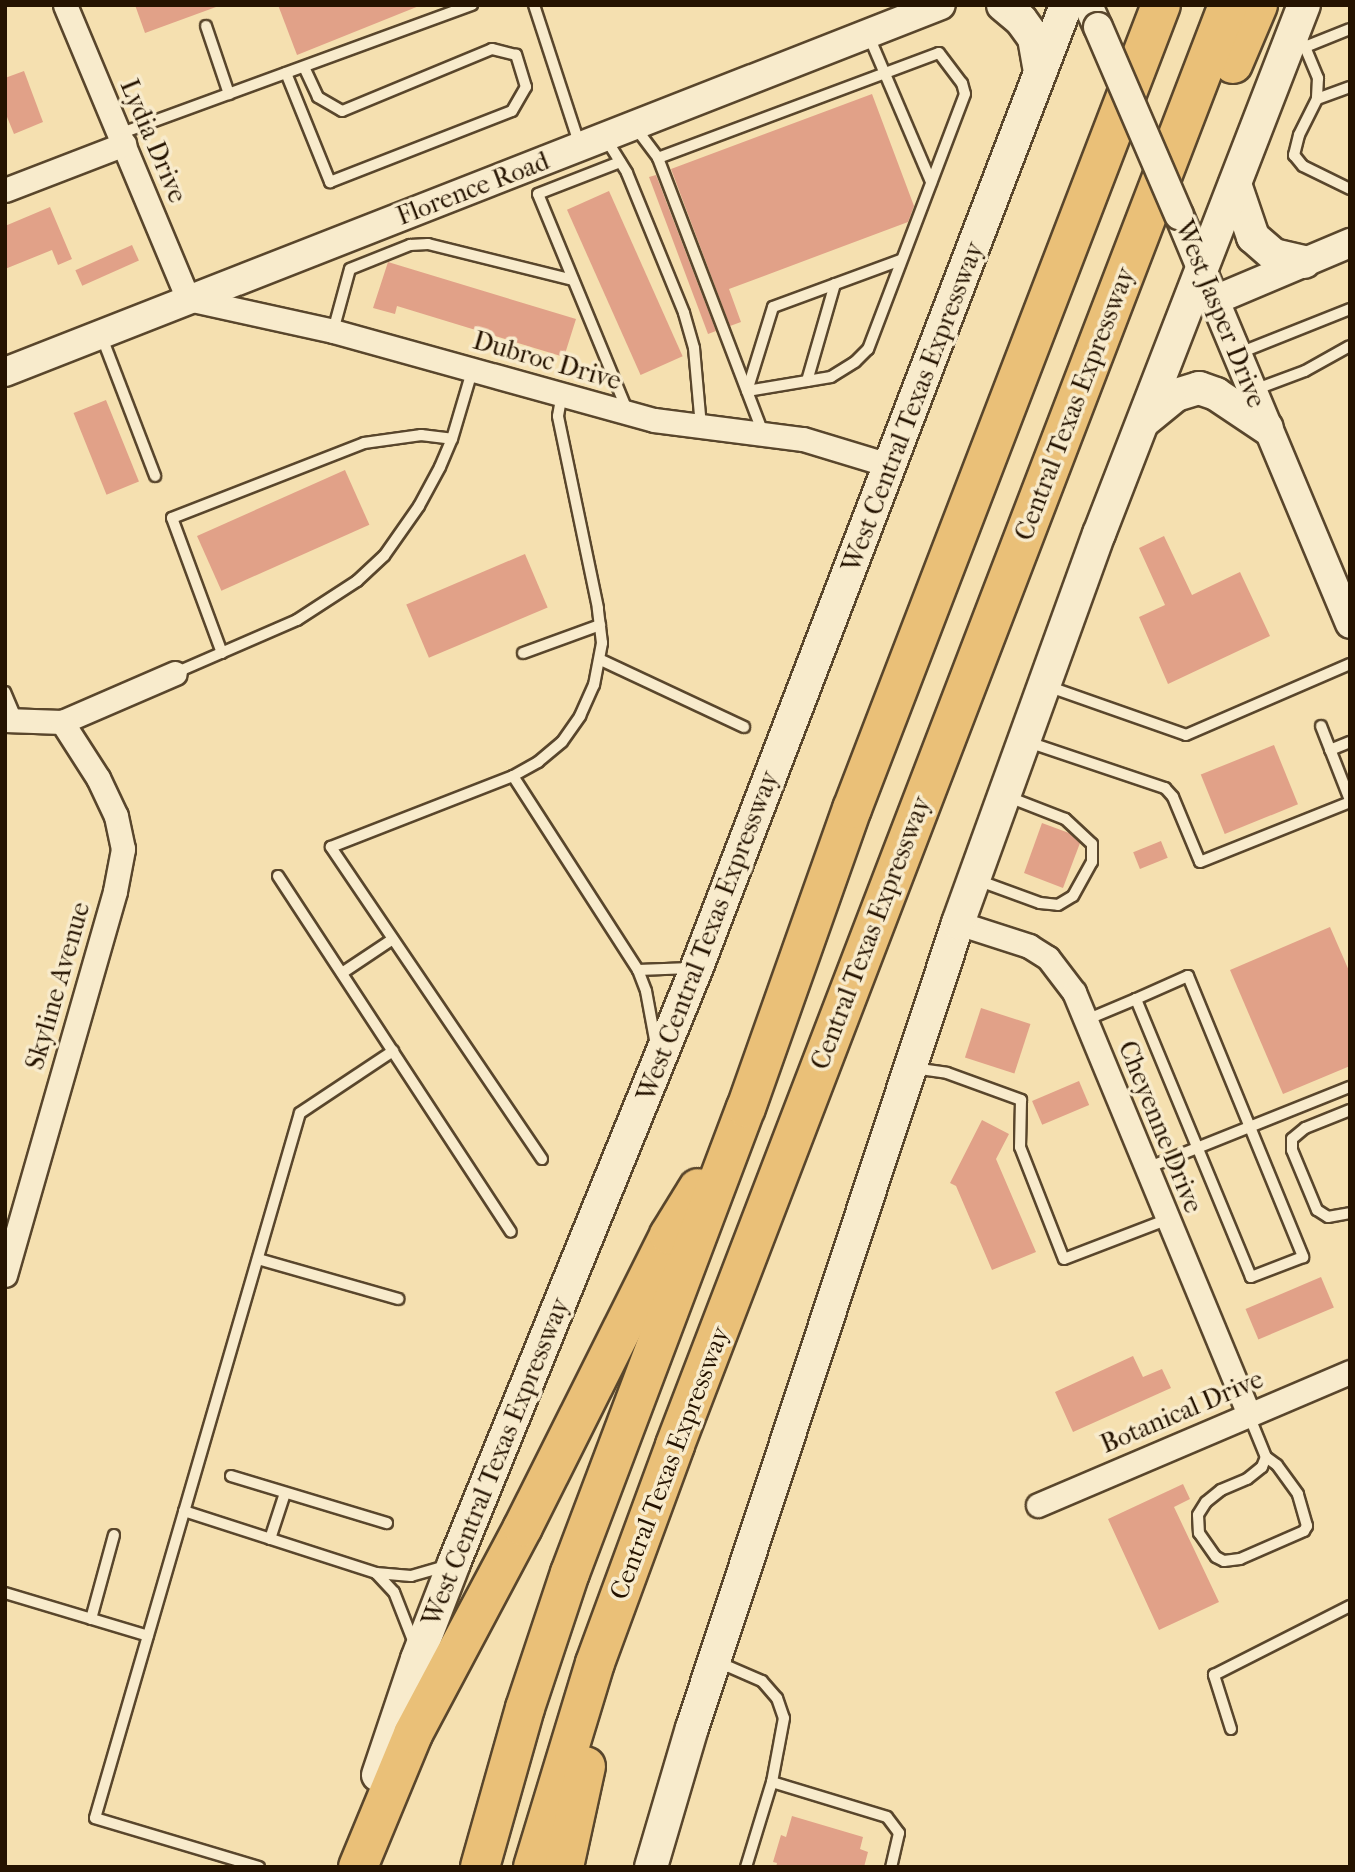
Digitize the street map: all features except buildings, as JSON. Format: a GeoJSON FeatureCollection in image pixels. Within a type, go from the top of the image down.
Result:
{"type":"FeatureCollection","features":[{"type":"Feature","properties":{"kind":"highway","name":"Central Texas Expressway"},"geometry":{"type":"LineString","coordinates":[[480,1867],[525,1708],[570,1573],[746,1108],[852,808],[1161,5]]}},
{"type":"Feature","properties":{"kind":"highway","name":"Central Texas Expressway"},"geometry":{"type":"LineString","coordinates":[[533,1867],[595,1663],[675,1445],[1228,5]]}},
{"type":"Feature","properties":{"kind":"highway"},"geometry":{"type":"LineString","coordinates":[[1189,109],[1224,83],[1258,5]]}},
{"type":"Feature","properties":{"kind":"highway"},"geometry":{"type":"LineString","coordinates":[[356,1867],[413,1734],[523,1527],[669,1235],[746,1108]]}},
{"type":"Feature","properties":{"kind":"highway"},"geometry":{"type":"LineString","coordinates":[[564,1867],[593,1734],[595,1663]]}},
{"type":"Feature","properties":{"kind":"main road"},"geometry":{"type":"LineString","coordinates":[[1003,5],[1021,20],[1034,38],[1040,72]]}},
{"type":"Feature","properties":{"kind":"main road","name":"West Central Texas Expressway"},"geometry":{"type":"LineString","coordinates":[[356,1867],[372,1793],[417,1659],[697,967],[892,466],[1066,5]]}},
{"type":"Feature","properties":{"kind":"main road"},"geometry":{"type":"LineString","coordinates":[[651,1867],[714,1661],[958,923],[1143,422],[1301,26]]}},
{"type":"Feature","properties":{"kind":"main road"},"geometry":{"type":"LineString","coordinates":[[1236,184],[1253,237],[1274,255],[1304,262]]}},
{"type":"Feature","properties":{"kind":"main road"},"geometry":{"type":"LineString","coordinates":[[1143,422],[1176,395],[1199,388],[1216,394],[1267,428]]}},
{"type":"Feature","properties":{"kind":"street","name":"Lydia Drive"},"geometry":{"type":"LineString","coordinates":[[65,5],[188,299]]}},
{"type":"Feature","properties":{"kind":"street","name":"Florence Road"},"geometry":{"type":"LineString","coordinates":[[5,372],[941,5]]}},
{"type":"Feature","properties":{"kind":"street","name":"West Jasper Drive"},"geometry":{"type":"LineString","coordinates":[[1093,16],[1350,624]]}},
{"type":"Feature","properties":{"kind":"street"},"geometry":{"type":"LineString","coordinates":[[5,190],[121,139]]}},
{"type":"Feature","properties":{"kind":"street"},"geometry":{"type":"LineString","coordinates":[[1215,300],[1350,243]]}},
{"type":"Feature","properties":{"kind":"street","name":"Dubroc Drive"},"geometry":{"type":"LineString","coordinates":[[188,299],[334,331],[654,420],[803,439],[892,466]]}},
{"type":"Feature","properties":{"kind":"street"},"geometry":{"type":"LineString","coordinates":[[10,719],[62,722],[175,673]]}},
{"type":"Feature","properties":{"kind":"street","name":"Skyline Avenue"},"geometry":{"type":"LineString","coordinates":[[5,1275],[115,891],[122,849],[112,807],[83,752],[62,722]]}},
{"type":"Feature","properties":{"kind":"street","name":"Cheyenne Drive"},"geometry":{"type":"LineString","coordinates":[[958,923],[1029,946],[1048,958],[1074,992],[1248,1413]]}},
{"type":"Feature","properties":{"kind":"street","name":"Botanical Drive"},"geometry":{"type":"LineString","coordinates":[[1038,1505],[1350,1371]]}},
{"type":"Feature","properties":{"kind":"lane"},"geometry":{"type":"LineString","coordinates":[[121,139],[229,94],[472,5]]}},
{"type":"Feature","properties":{"kind":"lane"},"geometry":{"type":"LineString","coordinates":[[534,5],[593,143],[620,162],[684,313],[694,348],[701,426]]}},
{"type":"Feature","properties":{"kind":"lane"},"geometry":{"type":"LineString","coordinates":[[206,26],[229,94]]}},
{"type":"Feature","properties":{"kind":"lane"},"geometry":{"type":"LineString","coordinates":[[1350,29],[1301,26],[1318,78],[1317,99],[1299,135],[1294,155],[1303,166],[1350,189]]}},
{"type":"Feature","properties":{"kind":"lane"},"geometry":{"type":"LineString","coordinates":[[868,34],[931,182]]}},
{"type":"Feature","properties":{"kind":"lane"},"geometry":{"type":"LineString","coordinates":[[286,74],[330,182],[512,111],[526,87],[516,55],[492,49],[342,111],[318,97],[304,67]]}},
{"type":"Feature","properties":{"kind":"lane"},"geometry":{"type":"LineString","coordinates":[[658,158],[939,53],[962,83],[965,94],[868,349],[855,362],[831,377],[747,391]]}},
{"type":"Feature","properties":{"kind":"lane"},"geometry":{"type":"LineString","coordinates":[[1317,99],[1350,87]]}},
{"type":"Feature","properties":{"kind":"lane"},"geometry":{"type":"LineString","coordinates":[[635,126],[658,158],[763,433]]}},
{"type":"Feature","properties":{"kind":"lane"},"geometry":{"type":"LineString","coordinates":[[620,162],[538,194],[628,413]]}},
{"type":"Feature","properties":{"kind":"lane"},"geometry":{"type":"LineString","coordinates":[[334,331],[350,269],[410,245],[428,244],[573,281]]}},
{"type":"Feature","properties":{"kind":"lane"},"geometry":{"type":"LineString","coordinates":[[747,391],[773,307],[901,260]]}},
{"type":"Feature","properties":{"kind":"lane"},"geometry":{"type":"LineString","coordinates":[[807,381],[835,284]]}},
{"type":"Feature","properties":{"kind":"lane"},"geometry":{"type":"LineString","coordinates":[[1237,354],[1350,309]]}},
{"type":"Feature","properties":{"kind":"lane"},"geometry":{"type":"LineString","coordinates":[[100,334],[155,476]]}},
{"type":"Feature","properties":{"kind":"lane"},"geometry":{"type":"LineString","coordinates":[[1252,390],[1305,371],[1350,346]]}},
{"type":"Feature","properties":{"kind":"lane"},"geometry":{"type":"LineString","coordinates":[[175,673],[325,604],[384,556],[419,506],[452,439],[473,369]]}},
{"type":"Feature","properties":{"kind":"lane"},"geometry":{"type":"LineString","coordinates":[[542,1159],[331,847],[513,776],[538,762],[562,742],[580,716],[601,660],[600,625],[558,416],[562,394]]}},
{"type":"Feature","properties":{"kind":"lane"},"geometry":{"type":"LineString","coordinates":[[222,653],[172,518],[364,443],[421,435],[452,439]]}},
{"type":"Feature","properties":{"kind":"lane"},"geometry":{"type":"LineString","coordinates":[[523,653],[600,625]]}},
{"type":"Feature","properties":{"kind":"lane"},"geometry":{"type":"LineString","coordinates":[[601,660],[744,727]]}},
{"type":"Feature","properties":{"kind":"lane"},"geometry":{"type":"LineString","coordinates":[[1044,685],[1186,735],[1350,664]]}},
{"type":"Feature","properties":{"kind":"lane"},"geometry":{"type":"LineString","coordinates":[[5,692],[10,719]]}},
{"type":"Feature","properties":{"kind":"lane"},"geometry":{"type":"LineString","coordinates":[[1024,741],[1165,788],[1173,796],[1200,862],[1350,801],[1321,726]]}},
{"type":"Feature","properties":{"kind":"lane"},"geometry":{"type":"LineString","coordinates":[[1330,750],[1350,742]]}},
{"type":"Feature","properties":{"kind":"lane"},"geometry":{"type":"LineString","coordinates":[[513,776],[638,970],[646,991],[659,1062]]}},
{"type":"Feature","properties":{"kind":"lane"},"geometry":{"type":"LineString","coordinates":[[974,879],[1040,903],[1058,905],[1073,896],[1092,862],[1092,844],[1065,819],[1004,795]]}},
{"type":"Feature","properties":{"kind":"lane"},"geometry":{"type":"LineString","coordinates":[[278,876],[511,1232]]}},
{"type":"Feature","properties":{"kind":"lane"},"geometry":{"type":"LineString","coordinates":[[341,973],[393,939]]}},
{"type":"Feature","properties":{"kind":"lane"},"geometry":{"type":"LineString","coordinates":[[638,970],[697,967]]}},
{"type":"Feature","properties":{"kind":"lane"},"geometry":{"type":"LineString","coordinates":[[1086,1020],[1188,976],[1303,1256],[1251,1277],[1136,999]]}},
{"type":"Feature","properties":{"kind":"lane"},"geometry":{"type":"LineString","coordinates":[[259,1867],[95,1818],[300,1113],[393,1051]]}},
{"type":"Feature","properties":{"kind":"lane"},"geometry":{"type":"LineString","coordinates":[[910,1067],[947,1073],[1021,1100],[1020,1147],[1064,1259],[1168,1219]]}},
{"type":"Feature","properties":{"kind":"lane"},"geometry":{"type":"LineString","coordinates":[[1147,1168],[1344,1090],[1349,1113],[1305,1129],[1292,1139],[1292,1150],[1317,1210],[1328,1217],[1350,1213]]}},
{"type":"Feature","properties":{"kind":"lane"},"geometry":{"type":"LineString","coordinates":[[258,1259],[398,1299]]}},
{"type":"Feature","properties":{"kind":"lane"},"geometry":{"type":"LineString","coordinates":[[1248,1413],[1266,1457],[1277,1465],[1298,1494],[1307,1526],[1304,1531],[1240,1559],[1224,1561],[1216,1557],[1199,1533],[1198,1515],[1206,1502],[1221,1490],[1247,1479],[1262,1467],[1266,1457]]}},
{"type":"Feature","properties":{"kind":"lane"},"geometry":{"type":"LineString","coordinates":[[231,1476],[387,1523]]}},
{"type":"Feature","properties":{"kind":"lane"},"geometry":{"type":"LineString","coordinates":[[270,1539],[285,1493]]}},
{"type":"Feature","properties":{"kind":"lane"},"geometry":{"type":"LineString","coordinates":[[184,1511],[376,1573],[411,1576],[454,1563]]}},
{"type":"Feature","properties":{"kind":"lane"},"geometry":{"type":"LineString","coordinates":[[90,1619],[114,1535]]}},
{"type":"Feature","properties":{"kind":"lane"},"geometry":{"type":"LineString","coordinates":[[376,1573],[394,1592],[406,1617],[417,1659]]}},
{"type":"Feature","properties":{"kind":"lane"},"geometry":{"type":"LineString","coordinates":[[5,1593],[148,1636]]}},
{"type":"Feature","properties":{"kind":"lane"},"geometry":{"type":"LineString","coordinates":[[1231,1729],[1214,1675],[1350,1606]]}},
{"type":"Feature","properties":{"kind":"lane"},"geometry":{"type":"LineString","coordinates":[[714,1661],[762,1681],[777,1698],[784,1718],[772,1782],[746,1867]]}},
{"type":"Feature","properties":{"kind":"lane"},"geometry":{"type":"LineString","coordinates":[[772,1782],[887,1816],[899,1833],[891,1867]]}}]}
